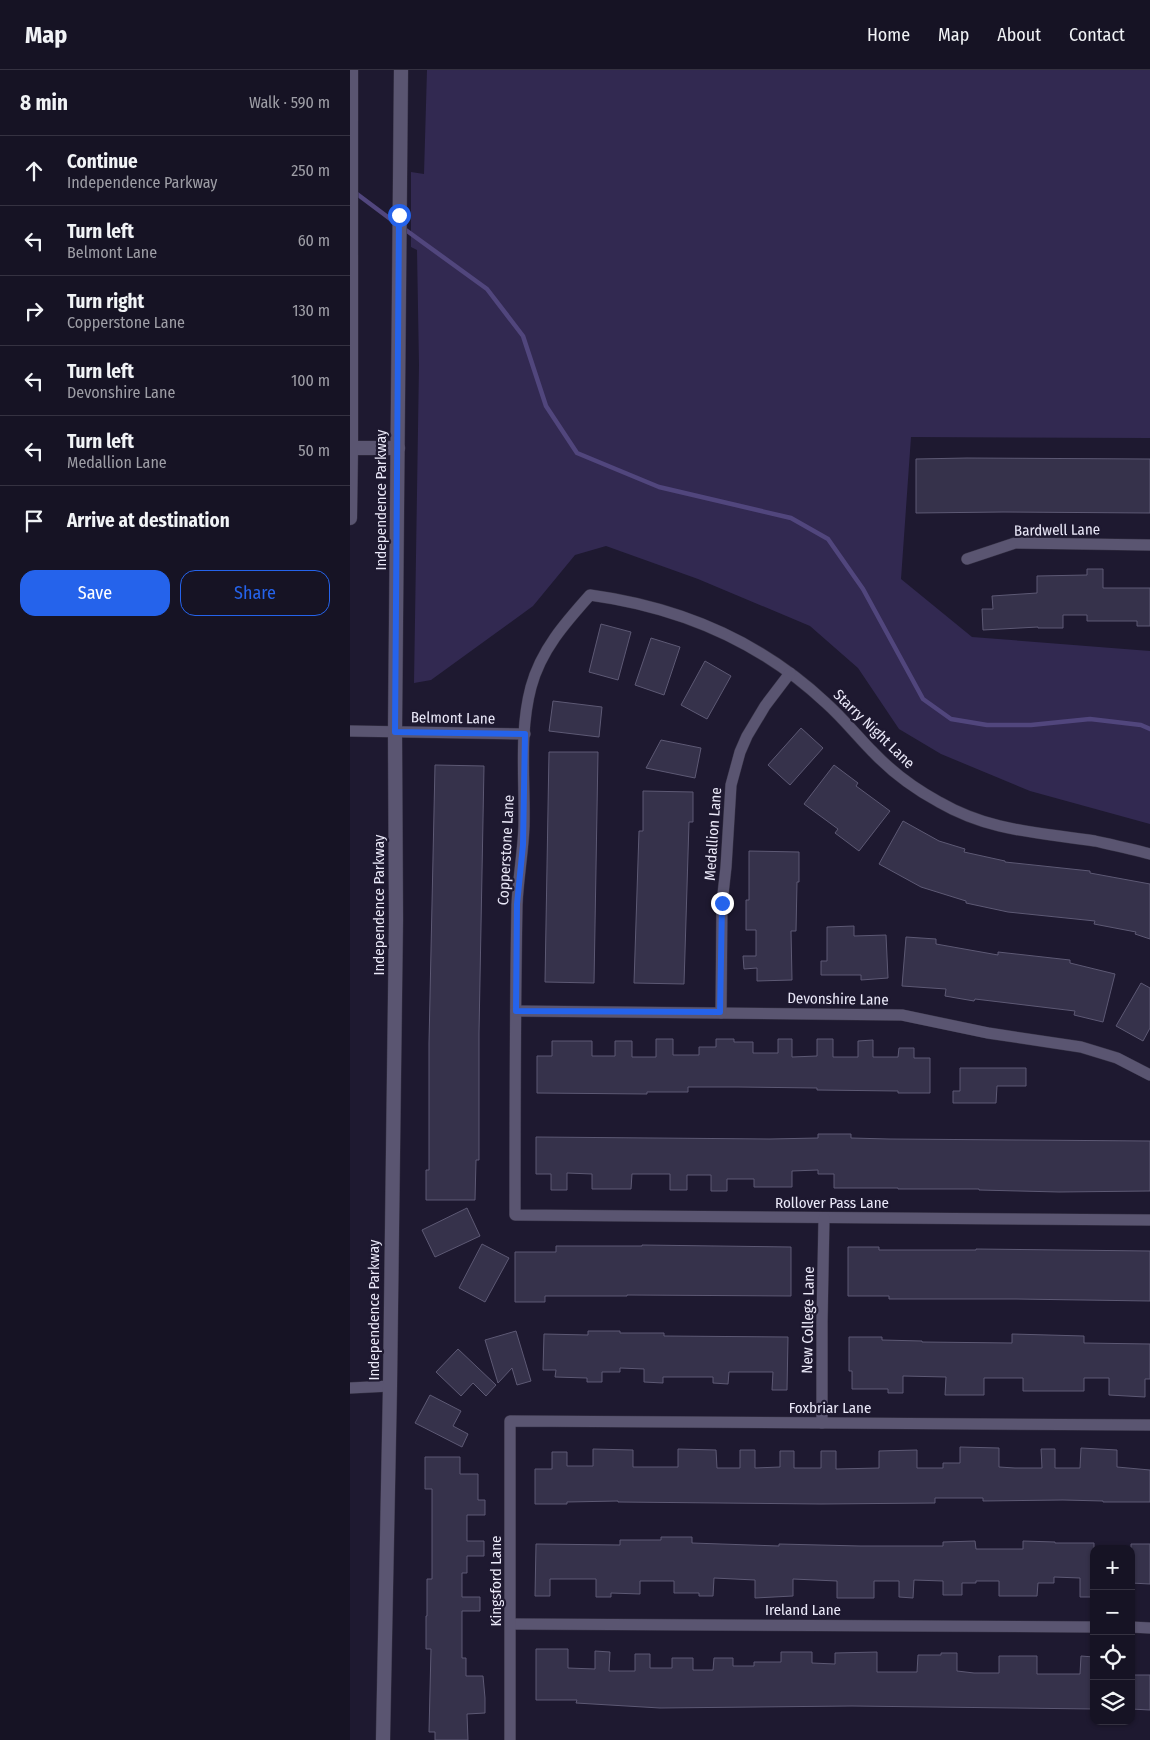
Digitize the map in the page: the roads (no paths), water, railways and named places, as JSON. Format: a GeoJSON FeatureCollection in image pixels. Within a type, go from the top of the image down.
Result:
{"type":"FeatureCollection","features":[{"type":"Feature","properties":{"kind":"main road","name":"Independence Parkway"},"geometry":{"type":"LineString","coordinates":[[350,518],[352,448],[351,70]]}},
{"type":"Feature","properties":{"kind":"main road","name":"Independence Parkway"},"geometry":{"type":"LineString","coordinates":[[383,1740],[396,919],[395,732],[401,70]]}},
{"type":"Feature","properties":{"kind":"main road"},"geometry":{"type":"LineString","coordinates":[[352,448],[398,448]]}},
{"type":"Feature","properties":{"kind":"street","name":"Bardwell Lane"},"geometry":{"type":"LineString","coordinates":[[967,559],[1015,543],[1150,545]]}},
{"type":"Feature","properties":{"kind":"street","name":"Starry Night Lane"},"geometry":{"type":"LineString","coordinates":[[590,595],[637,603],[684,616],[735,639],[790,673],[827,703],[889,768],[922,792],[952,809],[978,820],[1018,831],[1096,842],[1150,854]]}},
{"type":"Feature","properties":{"kind":"street","name":"Copperstone Lane"},"geometry":{"type":"LineString","coordinates":[[515,1215],[517,904],[524,832],[525,734],[528,700],[542,658],[558,633],[590,595]]}},
{"type":"Feature","properties":{"kind":"street","name":"Medallion Lane"},"geometry":{"type":"LineString","coordinates":[[720,1012],[722,903],[727,859],[731,785],[740,752],[747,736],[765,706],[790,673]]}},
{"type":"Feature","properties":{"kind":"street","name":"Belmont Lane"},"geometry":{"type":"LineString","coordinates":[[350,731],[525,734]]}},
{"type":"Feature","properties":{"kind":"street","name":"Devonshire Lane"},"geometry":{"type":"LineString","coordinates":[[516,1011],[885,1014],[910,1016],[988,1033],[1081,1047],[1123,1061],[1150,1075]]}},
{"type":"Feature","properties":{"kind":"street","name":"Rollover Pass Lane"},"geometry":{"type":"LineString","coordinates":[[515,1215],[1150,1220]]}},
{"type":"Feature","properties":{"kind":"street","name":"New College Lane"},"geometry":{"type":"LineString","coordinates":[[822,1423],[824,1218]]}},
{"type":"Feature","properties":{"kind":"street"},"geometry":{"type":"LineString","coordinates":[[350,1388],[390,1386]]}},
{"type":"Feature","properties":{"kind":"street","name":"Foxbriar Lane"},"geometry":{"type":"LineString","coordinates":[[510,1421],[1150,1425]]}},
{"type":"Feature","properties":{"kind":"street","name":"Kingsford Lane"},"geometry":{"type":"LineString","coordinates":[[510,1421],[510,1740]]}},
{"type":"Feature","properties":{"kind":"street","name":"Ireland Lane"},"geometry":{"type":"LineString","coordinates":[[511,1624],[1090,1627]]}},
{"type":"Feature","properties":{"kind":"street"},"geometry":{"type":"LineString","coordinates":[[1135,1627],[1150,1628]]}},
{"type":"Feature","properties":{"kind":"waterway"},"geometry":{"type":"LineString","coordinates":[[353,191],[397,224]]}},
{"type":"Feature","properties":{"kind":"waterway"},"geometry":{"type":"LineString","coordinates":[[403,228],[487,289],[523,336],[546,406],[577,453],[659,487],[791,518],[828,539],[863,589],[923,699],[951,719],[987,725],[1031,725],[1090,719],[1141,725],[1150,729]]}}]}
